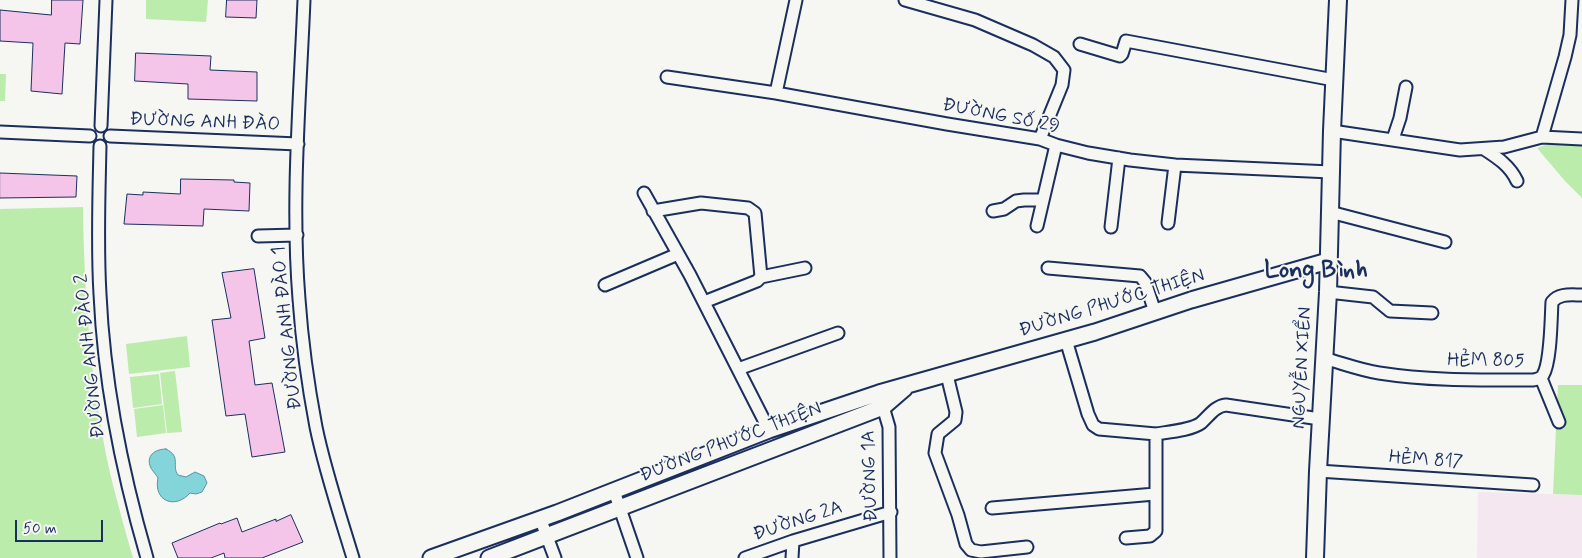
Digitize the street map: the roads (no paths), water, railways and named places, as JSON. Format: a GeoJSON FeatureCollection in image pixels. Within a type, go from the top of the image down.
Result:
{"type":"FeatureCollection","features":[{"type":"Feature","properties":{"kind":"main road","name":"NGUYỄN XIỂN"},"geometry":{"type":"LineString","coordinates":[[1315,558],[1320,419],[1328,292],[1332,131],[1338,0]]}},
{"type":"Feature","properties":{"kind":"street"},"geometry":{"type":"LineString","coordinates":[[101,126],[106,0]]}},
{"type":"Feature","properties":{"kind":"street","name":"ĐƯỜNG ANH ĐÀO 1"},"geometry":{"type":"LineString","coordinates":[[304,0],[298,144],[297,235],[300,309],[316,427],[353,558]]}},
{"type":"Feature","properties":{"kind":"street"},"geometry":{"type":"LineString","coordinates":[[776,93],[796,0],[792,0]]}},
{"type":"Feature","properties":{"kind":"street"},"geometry":{"type":"LineString","coordinates":[[905,0],[975,20],[1034,44],[1054,57],[1064,70],[1062,85],[1040,138]]}},
{"type":"Feature","properties":{"kind":"street"},"geometry":{"type":"LineString","coordinates":[[1542,137],[1570,35],[1572,0]]}},
{"type":"Feature","properties":{"kind":"street"},"geometry":{"type":"LineString","coordinates":[[1080,44],[1120,56],[1126,42],[1334,80]]}},
{"type":"Feature","properties":{"kind":"street","name":"ĐƯỜNG SỐ 29"},"geometry":{"type":"LineString","coordinates":[[667,76],[1040,138],[1056,145],[1119,158],[1175,164],[1331,172]]}},
{"type":"Feature","properties":{"kind":"street"},"geometry":{"type":"LineString","coordinates":[[1392,139],[1400,118],[1406,87]]}},
{"type":"Feature","properties":{"kind":"street"},"geometry":{"type":"LineString","coordinates":[[101,126],[108,129],[110,136],[108,142],[100,146],[93,143],[90,136],[94,129],[101,126]]}},
{"type":"Feature","properties":{"kind":"street"},"geometry":{"type":"LineString","coordinates":[[1332,131],[1460,150],[1504,147],[1542,137],[1582,138]]}},
{"type":"Feature","properties":{"kind":"street"},"geometry":{"type":"LineString","coordinates":[[0,132],[90,136]]}},
{"type":"Feature","properties":{"kind":"street","name":"ĐƯỜNG ANH ĐÀO"},"geometry":{"type":"LineString","coordinates":[[110,136],[298,144]]}},
{"type":"Feature","properties":{"kind":"street"},"geometry":{"type":"LineString","coordinates":[[1037,226],[1056,145]]}},
{"type":"Feature","properties":{"kind":"street","name":"ĐƯỜNG ANH ĐÀO 2"},"geometry":{"type":"LineString","coordinates":[[100,146],[99,268],[105,352],[118,444],[134,514],[148,558]]}},
{"type":"Feature","properties":{"kind":"street"},"geometry":{"type":"LineString","coordinates":[[1484,149],[1502,161],[1513,173],[1517,181]]}},
{"type":"Feature","properties":{"kind":"street"},"geometry":{"type":"LineString","coordinates":[[1111,226],[1119,158]]}},
{"type":"Feature","properties":{"kind":"street"},"geometry":{"type":"LineString","coordinates":[[1168,223],[1175,164]]}},
{"type":"Feature","properties":{"kind":"street"},"geometry":{"type":"LineString","coordinates":[[644,193],[704,302],[769,430]]}},
{"type":"Feature","properties":{"kind":"street"},"geometry":{"type":"LineString","coordinates":[[993,211],[1004,209],[1024,200],[1043,200]]}},
{"type":"Feature","properties":{"kind":"street"},"geometry":{"type":"LineString","coordinates":[[653,211],[701,203],[752,210],[756,217],[761,277]]}},
{"type":"Feature","properties":{"kind":"street"},"geometry":{"type":"LineString","coordinates":[[1330,212],[1445,242]]}},
{"type":"Feature","properties":{"kind":"street"},"geometry":{"type":"LineString","coordinates":[[258,236],[297,235]]}},
{"type":"Feature","properties":{"kind":"street"},"geometry":{"type":"LineString","coordinates":[[605,285],[678,254]]}},
{"type":"Feature","properties":{"kind":"street","name":"ĐƯỜNG PHƯỚC THIỆN"},"geometry":{"type":"LineString","coordinates":[[488,558],[620,507],[881,400],[908,386],[1328,260]]}},
{"type":"Feature","properties":{"kind":"street"},"geometry":{"type":"LineString","coordinates":[[704,302],[757,281],[761,277],[805,268]]}},
{"type":"Feature","properties":{"kind":"street"},"geometry":{"type":"LineString","coordinates":[[1048,268],[1140,276],[1145,282],[1155,312]]}},
{"type":"Feature","properties":{"kind":"street"},"geometry":{"type":"LineString","coordinates":[[1328,292],[1373,297],[1390,311],[1432,312]]}},
{"type":"Feature","properties":{"kind":"street","name":"HẺM 805"},"geometry":{"type":"LineString","coordinates":[[1323,358],[1376,372],[1413,378],[1533,380],[1541,378],[1548,362],[1552,302],[1561,295],[1582,295]]}},
{"type":"Feature","properties":{"kind":"street"},"geometry":{"type":"LineString","coordinates":[[738,369],[838,333]]}},
{"type":"Feature","properties":{"kind":"street"},"geometry":{"type":"LineString","coordinates":[[1066,340],[1093,425],[1099,428],[1156,434],[1200,423],[1222,405],[1320,419]]}},
{"type":"Feature","properties":{"kind":"street"},"geometry":{"type":"LineString","coordinates":[[947,375],[956,412],[955,420],[938,434],[935,453],[958,515],[966,544],[971,550],[981,552],[1027,547]]}},
{"type":"Feature","properties":{"kind":"street"},"geometry":{"type":"LineString","coordinates":[[1541,378],[1559,422]]}},
{"type":"Feature","properties":{"kind":"street","name":"ĐƯỜNG PHƯỚC THIỆN"},"geometry":{"type":"LineString","coordinates":[[431,558],[614,491],[769,430],[881,400]]}},
{"type":"Feature","properties":{"kind":"street","name":"ĐƯỜNG 1A"},"geometry":{"type":"LineString","coordinates":[[881,400],[890,427],[890,558]]}},
{"type":"Feature","properties":{"kind":"street"},"geometry":{"type":"LineString","coordinates":[[1126,538],[1150,536],[1156,531],[1156,434]]}},
{"type":"Feature","properties":{"kind":"street","name":"HẺM 817"},"geometry":{"type":"LineString","coordinates":[[1318,472],[1533,484]]}},
{"type":"Feature","properties":{"kind":"street"},"geometry":{"type":"LineString","coordinates":[[614,491],[637,558]]}},
{"type":"Feature","properties":{"kind":"street"},"geometry":{"type":"LineString","coordinates":[[992,508],[1155,494]]}},
{"type":"Feature","properties":{"kind":"street","name":"ĐƯỜNG 2A"},"geometry":{"type":"LineString","coordinates":[[745,558],[793,541],[891,512]]}},
{"type":"Feature","properties":{"kind":"street"},"geometry":{"type":"LineString","coordinates":[[540,518],[556,558]]}},
{"type":"Feature","properties":{"kind":"street"},"geometry":{"type":"LineString","coordinates":[[792,558],[793,541]]}},
{"type":"Feature","properties":{"kind":"water"},"geometry":{"type":"Polygon","coordinates":[[[166,449],[174,455],[175,468],[178,475],[186,477],[195,472],[204,476],[207,483],[202,492],[190,493],[178,501],[172,502],[162,497],[157,486],[158,478],[149,464],[149,460],[152,454],[158,450],[166,449]]]}},
{"type":"Feature","properties":{"kind":"district","name":"Long Bình"},"geometry":{"type":"Point","coordinates":[1316,272]}}]}
